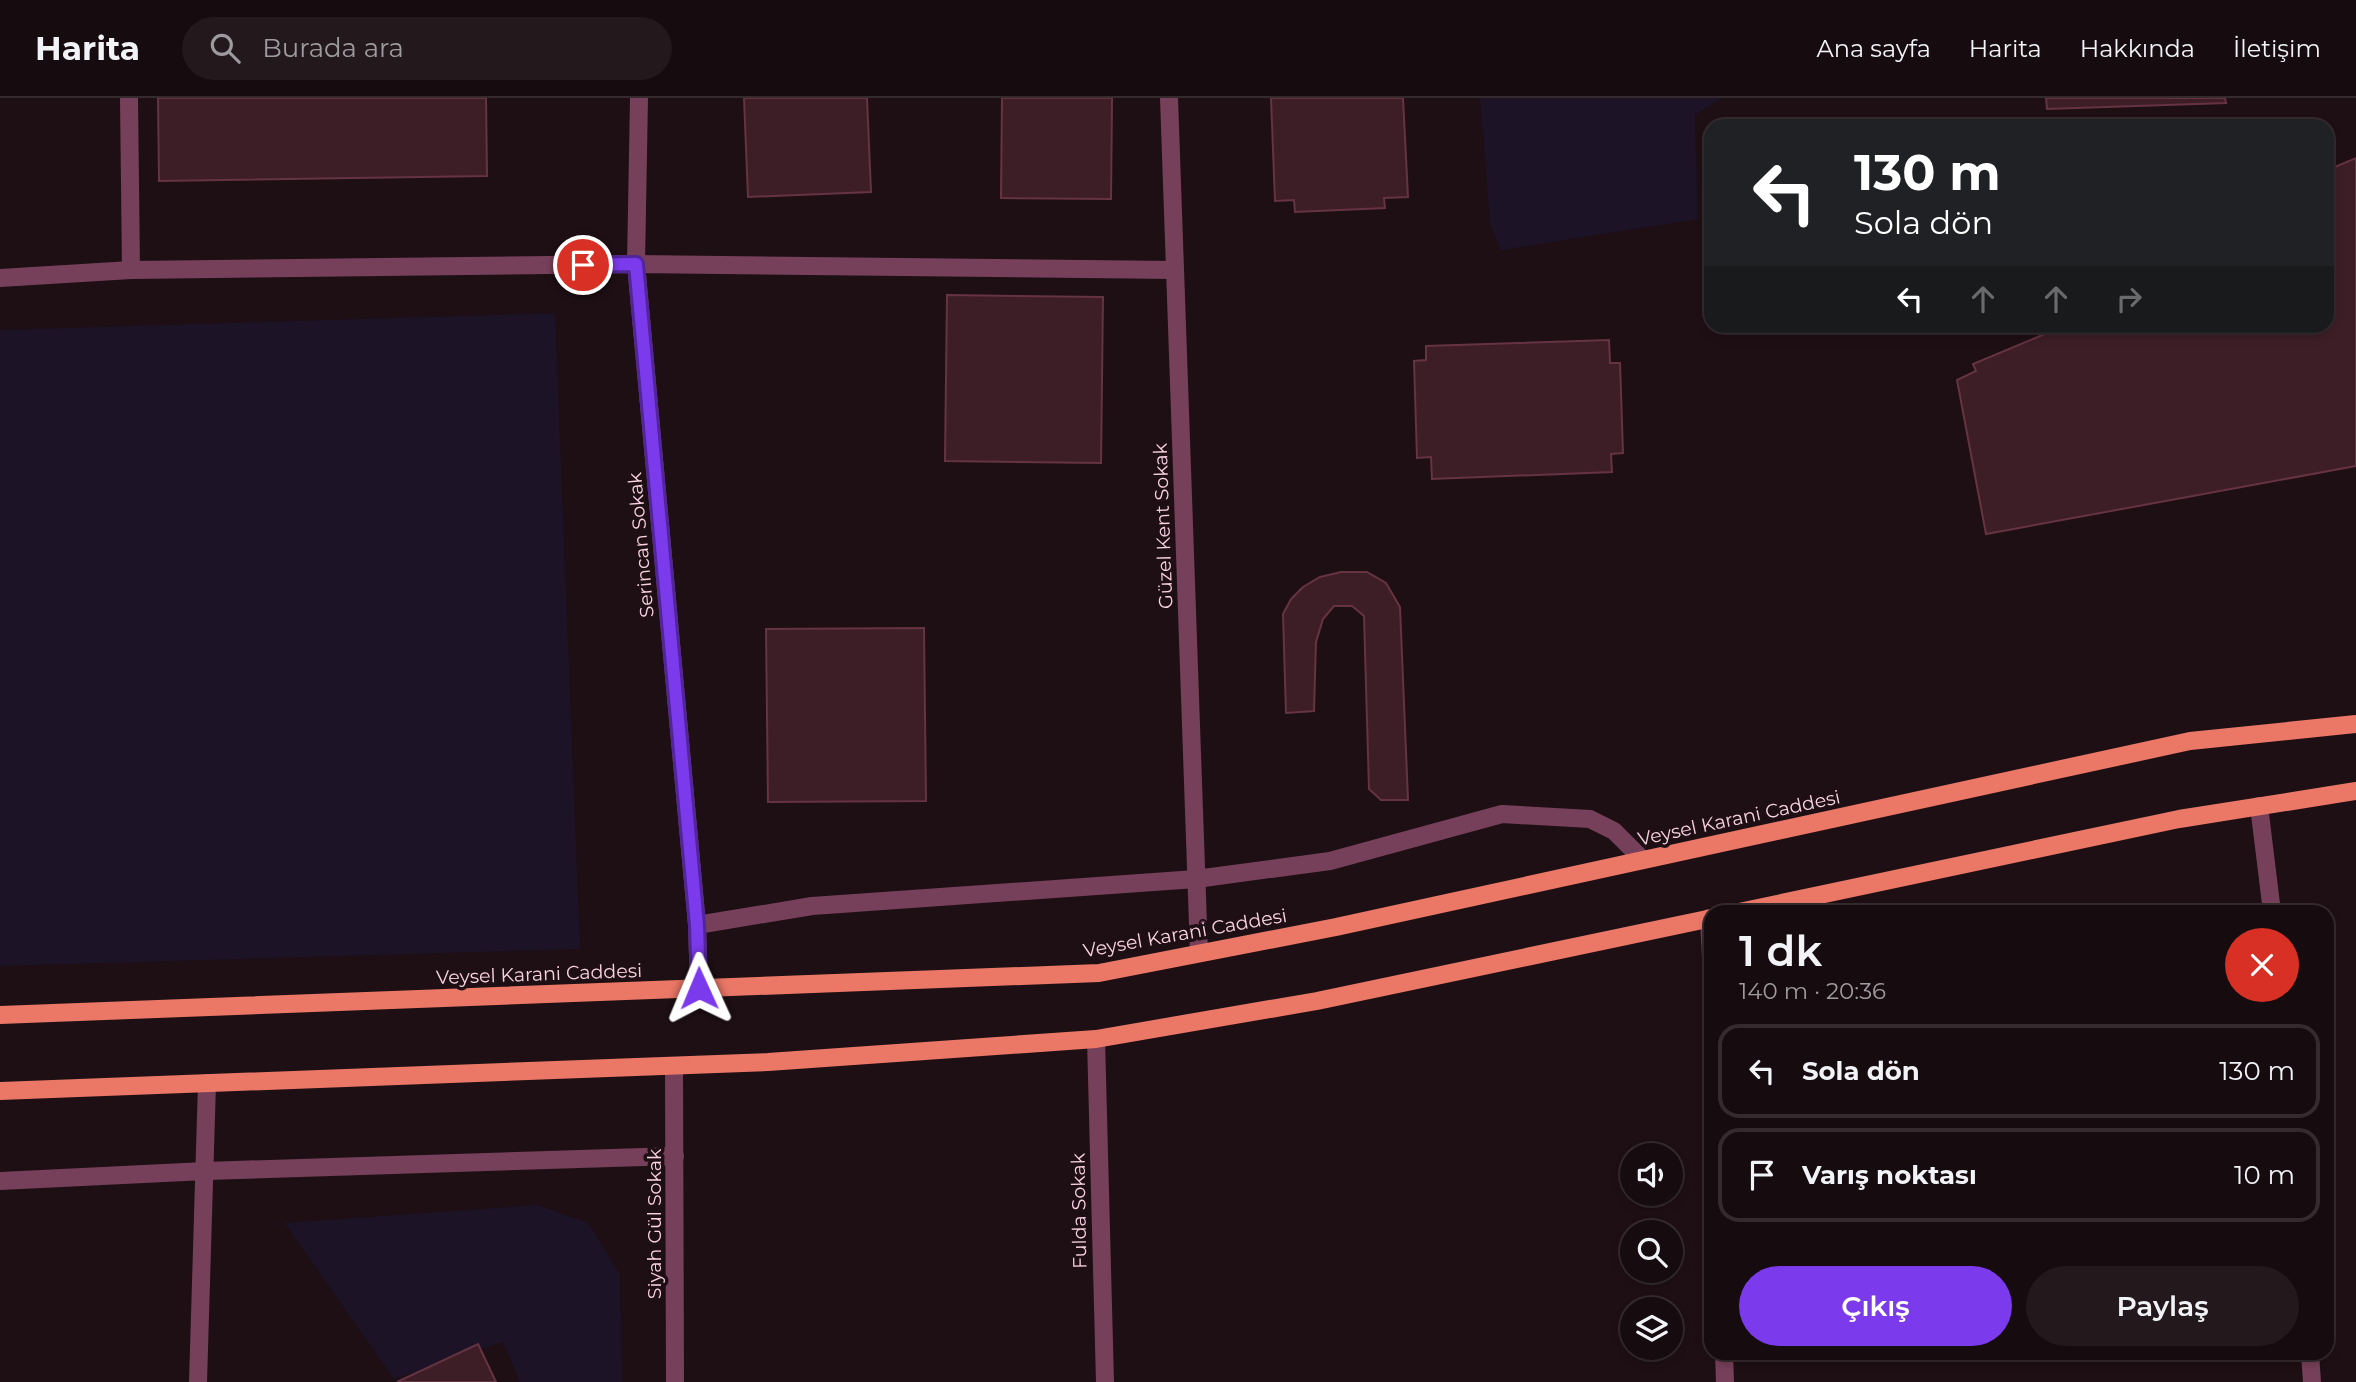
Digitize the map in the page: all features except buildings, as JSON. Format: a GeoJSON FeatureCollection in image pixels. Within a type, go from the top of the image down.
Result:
{"type":"FeatureCollection","features":[{"type":"Feature","properties":{"kind":"main road","name":"Veysel Karani Caddesi"},"geometry":{"type":"LineString","coordinates":[[0,1015],[1099,973],[1336,927],[2190,741],[2356,724]]}},
{"type":"Feature","properties":{"kind":"main road"},"geometry":{"type":"LineString","coordinates":[[1772,905],[2179,819],[2356,791]]}},
{"type":"Feature","properties":{"kind":"main road"},"geometry":{"type":"LineString","coordinates":[[0,1091],[768,1062],[1096,1039],[1317,1001],[1704,919]]}},
{"type":"Feature","properties":{"kind":"street"},"geometry":{"type":"LineString","coordinates":[[129,98],[131,270]]}},
{"type":"Feature","properties":{"kind":"street","name":"Serincan Sokak"},"geometry":{"type":"LineString","coordinates":[[639,98],[636,264],[697,925],[699,988]]}},
{"type":"Feature","properties":{"kind":"street","name":"Güzel Kent Sokak"},"geometry":{"type":"LineString","coordinates":[[1169,98],[1199,953]]}},
{"type":"Feature","properties":{"kind":"street"},"geometry":{"type":"LineString","coordinates":[[0,278],[131,270],[636,264],[1175,270]]}},
{"type":"Feature","properties":{"kind":"street"},"geometry":{"type":"LineString","coordinates":[[2259,806],[2271,905]]}},
{"type":"Feature","properties":{"kind":"street"},"geometry":{"type":"LineString","coordinates":[[697,925],[812,906],[1196,879],[1330,861],[1502,814],[1590,819],[1614,831],[1643,860]]}},
{"type":"Feature","properties":{"kind":"street","name":"Fulda Sokak"},"geometry":{"type":"LineString","coordinates":[[1096,1039],[1105,1382]]}},
{"type":"Feature","properties":{"kind":"street","name":"Siyah Gül Sokak"},"geometry":{"type":"LineString","coordinates":[[674,1066],[675,1382]]}},
{"type":"Feature","properties":{"kind":"street"},"geometry":{"type":"LineString","coordinates":[[198,1382],[207,1083]]}},
{"type":"Feature","properties":{"kind":"street"},"geometry":{"type":"LineString","coordinates":[[0,1181],[205,1171],[675,1156]]}},
{"type":"Feature","properties":{"kind":"street"},"geometry":{"type":"LineString","coordinates":[[1724,1360],[1725,1382]]}},
{"type":"Feature","properties":{"kind":"street"},"geometry":{"type":"LineString","coordinates":[[2310,1360],[2312,1382]]}},
{"type":"Feature","properties":{"kind":"shaded area"},"geometry":{"type":"Polygon","coordinates":[[[1480,98],[1722,98],[1695,115],[1698,219],[1501,250],[1490,223],[1480,98]]]}},
{"type":"Feature","properties":{"kind":"shaded area"},"geometry":{"type":"Polygon","coordinates":[[[555,313],[580,949],[0,966],[0,330],[555,313]]]}},
{"type":"Feature","properties":{"kind":"shaded area"},"geometry":{"type":"Polygon","coordinates":[[[538,1205],[588,1223],[620,1275],[622,1382],[520,1382],[503,1342],[394,1379],[285,1223],[538,1205]]]}},
{"type":"Feature","properties":{"kind":"route"},"geometry":{"type":"LineString","coordinates":[[583,265],[636,264],[697,925],[699,988]]}}]}
